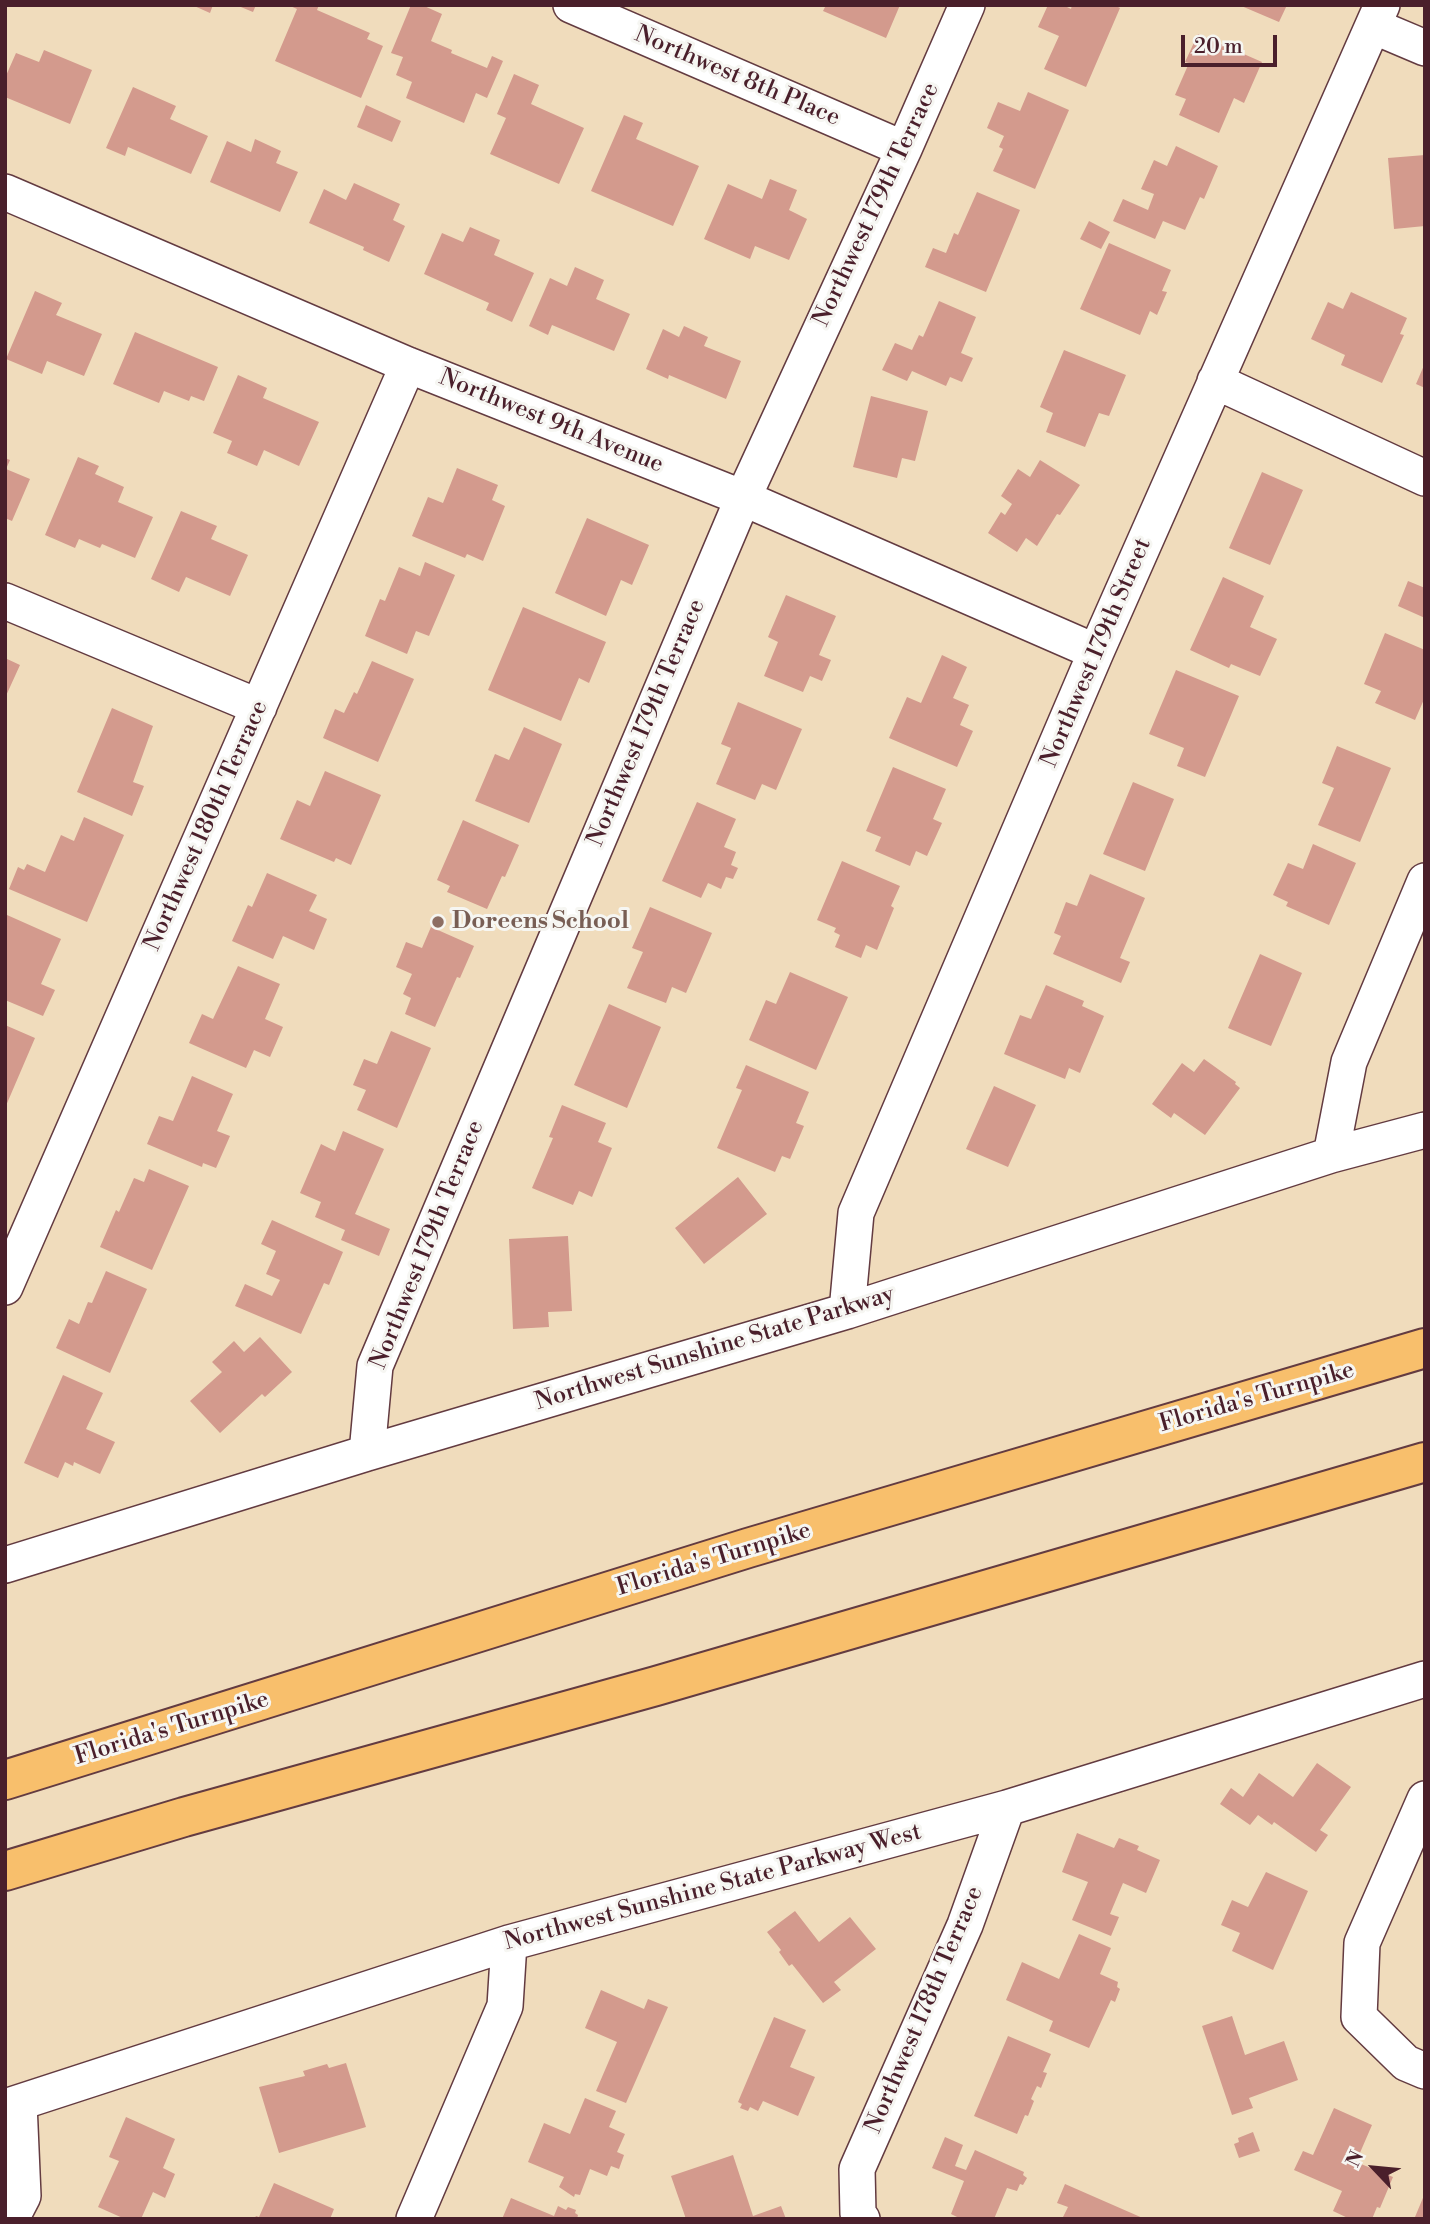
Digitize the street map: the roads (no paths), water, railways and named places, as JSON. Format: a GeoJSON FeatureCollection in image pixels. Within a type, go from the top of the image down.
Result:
{"type":"FeatureCollection","features":[{"type":"Feature","properties":{"kind":"highway","name":"Florida's Turnpike"},"geometry":{"type":"LineString","coordinates":[[5,1780],[748,1548],[1425,1348]]}},
{"type":"Feature","properties":{"kind":"highway"},"geometry":{"type":"LineString","coordinates":[[5,1871],[184,1817],[656,1686],[1425,1462]]}},
{"type":"Feature","properties":{"kind":"street","name":"Northwest 8th Place"},"geometry":{"type":"LineString","coordinates":[[570,5],[904,149]]}},
{"type":"Feature","properties":{"kind":"street","name":"Northwest 179th Terrace"},"geometry":{"type":"LineString","coordinates":[[367,1453],[375,1366],[743,498],[904,149],[967,5]]}},
{"type":"Feature","properties":{"kind":"street"},"geometry":{"type":"LineString","coordinates":[[1378,15],[1425,48]]}},
{"type":"Feature","properties":{"kind":"street","name":"Northwest 179th Street"},"geometry":{"type":"LineString","coordinates":[[847,1311],[856,1213],[1096,652],[1378,15]]}},
{"type":"Feature","properties":{"kind":"street","name":"Northwest 9th Avenue"},"geometry":{"type":"LineString","coordinates":[[5,192],[408,365],[743,498],[1096,652]]}},
{"type":"Feature","properties":{"kind":"street","name":"Northwest 180th Terrace"},"geometry":{"type":"LineString","coordinates":[[5,1287],[408,365]]}},
{"type":"Feature","properties":{"kind":"street"},"geometry":{"type":"LineString","coordinates":[[1215,381],[1425,478]]}},
{"type":"Feature","properties":{"kind":"street"},"geometry":{"type":"LineString","coordinates":[[5,601],[259,707]]}},
{"type":"Feature","properties":{"kind":"street"},"geometry":{"type":"LineString","coordinates":[[1331,1155],[1349,1062],[1425,881]]}},
{"type":"Feature","properties":{"kind":"street","name":"Northwest Sunshine State Parkway"},"geometry":{"type":"LineString","coordinates":[[5,1565],[367,1453],[847,1311],[1331,1155],[1425,1130]]}},
{"type":"Feature","properties":{"kind":"street","name":"Northwest Sunshine State Parkway West"},"geometry":{"type":"LineString","coordinates":[[12,2105],[509,1943],[1007,1808],[1425,1679]]}},
{"type":"Feature","properties":{"kind":"street"},"geometry":{"type":"LineString","coordinates":[[1425,1799],[1362,1943],[1359,2017],[1406,2063],[1425,2071]]}},
{"type":"Feature","properties":{"kind":"street","name":"Northwest 178th Terrace"},"geometry":{"type":"LineString","coordinates":[[860,2216],[857,2169],[965,1925],[1007,1808]]}},
{"type":"Feature","properties":{"kind":"street"},"geometry":{"type":"LineString","coordinates":[[414,2219],[505,2006],[509,1943]]}},
{"type":"Feature","properties":{"kind":"street"},"geometry":{"type":"LineString","coordinates":[[11,2219],[23,2196],[12,2105]]}},
{"type":"Feature","properties":{"kind":"place","name":"Doreens School"},"geometry":{"type":"Point","coordinates":[438,922]}}]}
